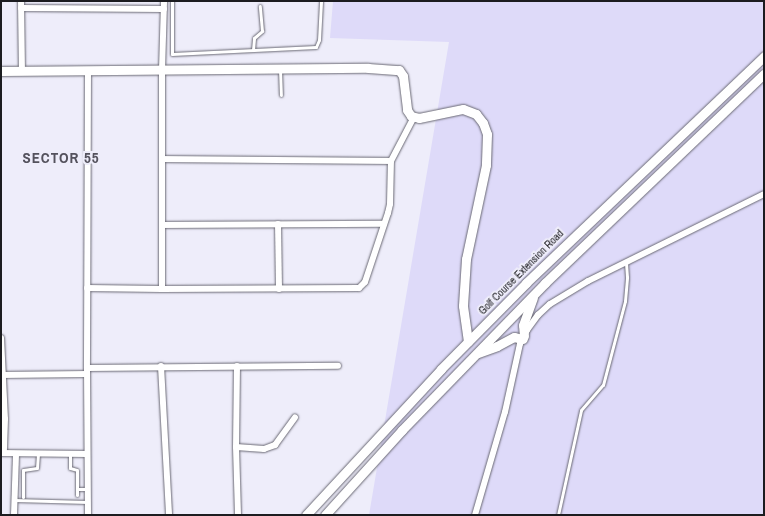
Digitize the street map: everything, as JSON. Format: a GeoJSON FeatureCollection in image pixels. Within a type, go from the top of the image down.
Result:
{"type":"FeatureCollection","features":[{"type":"Feature","properties":{"kind":"main road","name":"Golf Course Extension Road"},"geometry":{"type":"LineString","coordinates":[[306,515],[468,342],[554,256],[764,56]]}},
{"type":"Feature","properties":{"kind":"main road"},"geometry":{"type":"LineString","coordinates":[[1,72],[368,68],[399,70],[403,76],[407,110],[414,117],[419,118],[463,109],[476,114],[483,123],[487,134],[486,165],[466,259],[463,306],[468,342]]}},
{"type":"Feature","properties":{"kind":"main road"},"geometry":{"type":"LineString","coordinates":[[324,515],[402,430],[535,293],[764,74]]}},
{"type":"Feature","properties":{"kind":"main road"},"geometry":{"type":"LineString","coordinates":[[554,256],[563,266]]}},
{"type":"Feature","properties":{"kind":"main road"},"geometry":{"type":"LineString","coordinates":[[476,353],[497,346],[514,337],[523,337],[524,320],[535,293]]}},
{"type":"Feature","properties":{"kind":"main road"},"geometry":{"type":"LineString","coordinates":[[393,421],[402,430]]}},
{"type":"Feature","properties":{"kind":"street"},"geometry":{"type":"LineString","coordinates":[[110,1],[110,8]]}},
{"type":"Feature","properties":{"kind":"street"},"geometry":{"type":"LineString","coordinates":[[162,289],[162,70],[164,1]]}},
{"type":"Feature","properties":{"kind":"street"},"geometry":{"type":"LineString","coordinates":[[22,71],[21,4],[59,4],[110,8],[164,9]]}},
{"type":"Feature","properties":{"kind":"street"},"geometry":{"type":"LineString","coordinates":[[88,71],[88,515]]}},
{"type":"Feature","properties":{"kind":"street"},"geometry":{"type":"LineString","coordinates":[[87,288],[279,289],[351,288],[361,286],[365,282],[390,204],[391,161],[414,117]]}},
{"type":"Feature","properties":{"kind":"street"},"geometry":{"type":"LineString","coordinates":[[162,159],[391,161]]}},
{"type":"Feature","properties":{"kind":"street"},"geometry":{"type":"LineString","coordinates":[[475,515],[503,420],[523,337],[538,315],[550,304],[588,281],[764,194]]}},
{"type":"Feature","properties":{"kind":"street"},"geometry":{"type":"LineString","coordinates":[[278,224],[279,289]]}},
{"type":"Feature","properties":{"kind":"street"},"geometry":{"type":"LineString","coordinates":[[163,226],[384,224]]}},
{"type":"Feature","properties":{"kind":"street"},"geometry":{"type":"LineString","coordinates":[[1,338],[5,419],[3,453],[87,454]]}},
{"type":"Feature","properties":{"kind":"street"},"geometry":{"type":"LineString","coordinates":[[161,366],[169,515]]}},
{"type":"Feature","properties":{"kind":"street"},"geometry":{"type":"LineString","coordinates":[[2,375],[161,366],[338,366]]}},
{"type":"Feature","properties":{"kind":"street"},"geometry":{"type":"LineString","coordinates":[[237,366],[236,447],[238,515]]}},
{"type":"Feature","properties":{"kind":"street"},"geometry":{"type":"LineString","coordinates":[[236,447],[264,449],[275,446],[295,417]]}},
{"type":"Feature","properties":{"kind":"street"},"geometry":{"type":"LineString","coordinates":[[14,515],[16,454]]}},
{"type":"Feature","properties":{"kind":"lane"},"geometry":{"type":"LineString","coordinates":[[172,1],[172,54],[316,47],[319,40],[321,1]]}},
{"type":"Feature","properties":{"kind":"lane"},"geometry":{"type":"LineString","coordinates":[[253,50],[254,38],[262,31],[260,6]]}},
{"type":"Feature","properties":{"kind":"lane"},"geometry":{"type":"LineString","coordinates":[[280,70],[281,96]]}},
{"type":"Feature","properties":{"kind":"lane"},"geometry":{"type":"LineString","coordinates":[[558,515],[580,410],[604,385],[626,292],[626,261]]}},
{"type":"Feature","properties":{"kind":"lane"},"geometry":{"type":"LineString","coordinates":[[14,497],[23,496],[23,470],[37,468],[38,454]]}},
{"type":"Feature","properties":{"kind":"lane"},"geometry":{"type":"LineString","coordinates":[[70,454],[70,468],[77,470],[77,495]]}},
{"type":"Feature","properties":{"kind":"lane"},"geometry":{"type":"LineString","coordinates":[[77,489],[88,489]]}},
{"type":"Feature","properties":{"kind":"lane"},"geometry":{"type":"LineString","coordinates":[[14,497],[88,502]]}},
{"type":"Feature","properties":{"kind":"shaded area"},"geometry":{"type":"Polygon","coordinates":[[[333,1],[764,1],[764,515],[369,515],[449,42],[330,38],[333,1]]]}},
{"type":"Feature","properties":{"kind":"district","name":"SECTOR 55"},"geometry":{"type":"Point","coordinates":[61,158]}}]}
